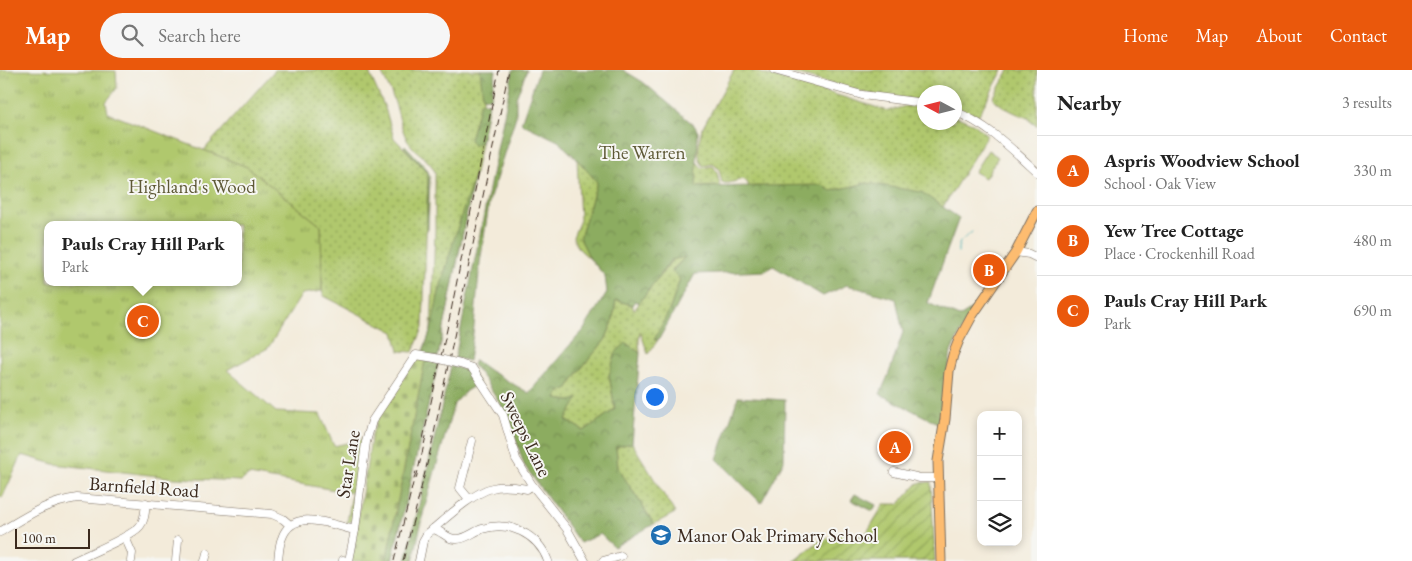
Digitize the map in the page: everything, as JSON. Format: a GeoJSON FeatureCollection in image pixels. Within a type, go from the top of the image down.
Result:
{"type":"FeatureCollection","features":[{"type":"Feature","properties":{"kind":"main road"},"geometry":{"type":"LineString","coordinates":[[941,561],[938,461],[952,355],[972,316],[1016,252],[1037,211]]}},
{"type":"Feature","properties":{"kind":"street"},"geometry":{"type":"LineString","coordinates":[[774,70],[862,95],[917,102]]}},
{"type":"Feature","properties":{"kind":"street"},"geometry":{"type":"LineString","coordinates":[[962,114],[985,126],[1037,172]]}},
{"type":"Feature","properties":{"kind":"street"},"geometry":{"type":"LineString","coordinates":[[1021,243],[1033,256]]}},
{"type":"Feature","properties":{"kind":"street"},"geometry":{"type":"LineString","coordinates":[[1016,252],[1033,256]]}},
{"type":"Feature","properties":{"kind":"street","name":"Sweeps Lane"},"geometry":{"type":"LineString","coordinates":[[416,355],[472,368],[503,415],[516,459],[532,485],[567,529],[585,561]]}},
{"type":"Feature","properties":{"kind":"street","name":"Star Lane"},"geometry":{"type":"LineString","coordinates":[[345,561],[355,530],[366,442],[372,421],[416,355]]}},
{"type":"Feature","properties":{"kind":"street"},"geometry":{"type":"LineString","coordinates":[[469,499],[460,488],[472,440]]}},
{"type":"Feature","properties":{"kind":"street"},"geometry":{"type":"LineString","coordinates":[[894,472],[920,478],[938,478]]}},
{"type":"Feature","properties":{"kind":"street"},"geometry":{"type":"LineString","coordinates":[[419,561],[423,540],[427,534],[469,499],[491,488],[511,486],[527,489],[532,485]]}},
{"type":"Feature","properties":{"kind":"street","name":"Barnfield Road"},"geometry":{"type":"LineString","coordinates":[[0,532],[44,507],[76,498],[272,514],[283,518],[290,525]]}},
{"type":"Feature","properties":{"kind":"street"},"geometry":{"type":"LineString","coordinates":[[74,561],[125,537],[140,526],[144,517],[146,503]]}},
{"type":"Feature","properties":{"kind":"street"},"geometry":{"type":"LineString","coordinates":[[278,561],[281,541],[290,525],[308,520],[355,530]]}},
{"type":"Feature","properties":{"kind":"street"},"geometry":{"type":"LineString","coordinates":[[433,529],[438,530],[451,539],[460,539],[482,529],[500,526],[520,530],[537,543],[548,561]]}},
{"type":"Feature","properties":{"kind":"street"},"geometry":{"type":"LineString","coordinates":[[125,537],[132,553],[131,561]]}},
{"type":"Feature","properties":{"kind":"street"},"geometry":{"type":"LineString","coordinates":[[176,543],[176,561]]}},
{"type":"Feature","properties":{"kind":"street"},"geometry":{"type":"LineString","coordinates":[[603,561],[620,556]]}},
{"type":"Feature","properties":{"kind":"green space","name":"Highland's Wood"},"geometry":{"type":"Polygon","coordinates":[[[0,70],[116,71],[117,88],[106,102],[108,113],[247,167],[321,226],[322,291],[302,294],[268,348],[227,370],[276,412],[320,414],[334,446],[364,439],[353,521],[347,523],[352,493],[249,475],[241,481],[175,478],[54,464],[22,455],[2,498],[0,497],[0,70]]]}},
{"type":"Feature","properties":{"kind":"green space"},"geometry":{"type":"Polygon","coordinates":[[[275,70],[368,70],[385,108],[394,138],[426,171],[428,179],[423,328],[413,352],[399,351],[394,332],[324,296],[322,291],[321,226],[247,167],[204,150],[275,70]]]}},
{"type":"Feature","properties":{"kind":"green space"},"geometry":{"type":"Polygon","coordinates":[[[380,70],[480,70],[484,91],[483,102],[489,103],[438,357],[422,354],[431,330],[435,172],[433,167],[407,140],[394,100],[380,70]]]}},
{"type":"Feature","properties":{"kind":"green space"},"geometry":{"type":"Polygon","coordinates":[[[480,70],[496,70],[491,98],[483,97],[480,70]]]}},
{"type":"Feature","properties":{"kind":"green space"},"geometry":{"type":"Polygon","coordinates":[[[513,70],[527,70],[516,98],[516,116],[490,198],[480,263],[469,361],[455,358],[513,70]]]}},
{"type":"Feature","properties":{"kind":"green space","name":"The Warren"},"geometry":{"type":"Polygon","coordinates":[[[539,70],[623,70],[643,82],[694,125],[698,132],[696,187],[823,185],[831,191],[867,183],[921,192],[959,218],[928,303],[959,317],[972,309],[951,352],[941,425],[880,394],[903,332],[896,299],[847,285],[823,296],[773,266],[765,271],[695,274],[659,339],[654,340],[670,309],[680,279],[672,271],[685,257],[671,260],[639,303],[635,301],[632,305],[616,300],[612,324],[605,340],[579,371],[567,389],[560,391],[556,399],[570,401],[578,399],[566,420],[584,431],[615,409],[609,375],[616,352],[626,343],[640,353],[632,443],[616,447],[618,468],[654,524],[614,547],[600,534],[580,543],[524,465],[509,418],[473,365],[475,360],[490,371],[529,393],[583,331],[607,292],[605,276],[590,259],[580,238],[597,182],[558,141],[521,123],[539,70]]]}},
{"type":"Feature","properties":{"kind":"green space"},"geometry":{"type":"Polygon","coordinates":[[[734,70],[750,70],[888,111],[906,106],[917,108],[917,130],[962,130],[962,119],[974,124],[987,135],[943,207],[867,183],[831,191],[750,189],[747,182],[743,179],[722,183],[719,169],[713,164],[703,166],[699,157],[702,129],[734,70]]]}},
{"type":"Feature","properties":{"kind":"green space"},"geometry":{"type":"Polygon","coordinates":[[[780,70],[1003,70],[977,118],[962,112],[962,85],[917,85],[917,100],[870,94],[780,70]]]}},
{"type":"Feature","properties":{"kind":"green space"},"geometry":{"type":"Polygon","coordinates":[[[1009,70],[1037,70],[1037,126],[1030,119],[1006,108],[993,98],[1009,70]]]}},
{"type":"Feature","properties":{"kind":"green space"},"geometry":{"type":"Polygon","coordinates":[[[480,103],[489,103],[481,142],[473,146],[470,139],[480,103]]]}},
{"type":"Feature","properties":{"kind":"green space"},"geometry":{"type":"Polygon","coordinates":[[[405,145],[427,169],[430,177],[428,230],[426,230],[428,179],[426,171],[404,147],[405,145]]]}},
{"type":"Feature","properties":{"kind":"green space"},"geometry":{"type":"Polygon","coordinates":[[[988,150],[998,157],[985,178],[974,172],[988,150]]]}},
{"type":"Feature","properties":{"kind":"green space"},"geometry":{"type":"Polygon","coordinates":[[[577,159],[597,182],[581,237],[590,259],[577,247],[573,237],[580,220],[577,159]]]}},
{"type":"Feature","properties":{"kind":"green space"},"geometry":{"type":"Polygon","coordinates":[[[697,162],[702,168],[713,166],[717,172],[720,186],[695,187],[697,162]]]}},
{"type":"Feature","properties":{"kind":"green space"},"geometry":{"type":"Polygon","coordinates":[[[475,173],[438,357],[422,354],[431,330],[439,292],[475,173]]]}},
{"type":"Feature","properties":{"kind":"green space"},"geometry":{"type":"Polygon","coordinates":[[[686,256],[672,270],[680,279],[670,309],[655,340],[658,340],[648,354],[640,331],[640,353],[626,343],[609,375],[615,409],[584,431],[566,420],[570,401],[556,399],[560,391],[567,389],[579,371],[605,340],[612,324],[616,300],[632,305],[634,310],[672,260],[686,256]]]}},
{"type":"Feature","properties":{"kind":"green space"},"geometry":{"type":"Polygon","coordinates":[[[416,358],[425,360],[386,561],[351,561],[372,434],[377,420],[416,358]]]}},
{"type":"Feature","properties":{"kind":"green space"},"geometry":{"type":"Polygon","coordinates":[[[425,360],[438,364],[392,561],[386,561],[425,360]]]}},
{"type":"Feature","properties":{"kind":"green space"},"geometry":{"type":"Polygon","coordinates":[[[451,366],[470,371],[479,383],[466,391],[454,404],[424,510],[413,561],[406,561],[451,366]]]}},
{"type":"Feature","properties":{"kind":"green space"},"geometry":{"type":"Polygon","coordinates":[[[738,397],[785,400],[784,461],[761,503],[717,459],[738,397]]]}},
{"type":"Feature","properties":{"kind":"green space"},"geometry":{"type":"Polygon","coordinates":[[[895,436],[905,440],[897,458],[887,453],[895,436]]]}},
{"type":"Feature","properties":{"kind":"green space"},"geometry":{"type":"Polygon","coordinates":[[[632,443],[675,513],[654,524],[618,468],[616,446],[632,443]]]}},
{"type":"Feature","properties":{"kind":"green space"},"geometry":{"type":"Polygon","coordinates":[[[931,482],[935,561],[794,561],[818,542],[847,531],[864,537],[884,504],[899,504],[918,483],[931,482]]]}},
{"type":"Feature","properties":{"kind":"green space"},"geometry":{"type":"Polygon","coordinates":[[[855,494],[876,505],[873,511],[851,500],[855,494]]]}},
{"type":"Feature","properties":{"kind":"waterway"},"geometry":{"type":"LineString","coordinates":[[961,241],[972,232]]}},
{"type":"Feature","properties":{"kind":"waterway"},"geometry":{"type":"LineString","coordinates":[[958,252],[960,242]]}},
{"type":"Feature","properties":{"kind":"railway"},"geometry":{"type":"LineString","coordinates":[[423,439],[451,311],[499,70]]}},
{"type":"Feature","properties":{"kind":"railway"},"geometry":{"type":"LineString","coordinates":[[403,561],[431,448],[509,70]]}},
{"type":"Feature","properties":{"kind":"railway"},"geometry":{"type":"LineString","coordinates":[[416,479],[427,432]]}},
{"type":"Feature","properties":{"kind":"railway"},"geometry":{"type":"LineString","coordinates":[[394,561],[416,471]]}},
{"type":"Feature","properties":{"kind":"place","name":"Yew Tree Cottage"},"geometry":{"type":"Point","coordinates":[989,270]}},
{"type":"Feature","properties":{"kind":"place","name":"Pauls Cray Hill Park"},"geometry":{"type":"Point","coordinates":[143,321]}},
{"type":"Feature","properties":{"kind":"place","name":"Aspris Woodview School"},"geometry":{"type":"Point","coordinates":[895,447]}},
{"type":"Feature","properties":{"kind":"place","name":"Manor Oak Primary School"},"geometry":{"type":"Point","coordinates":[661,535]}}]}
